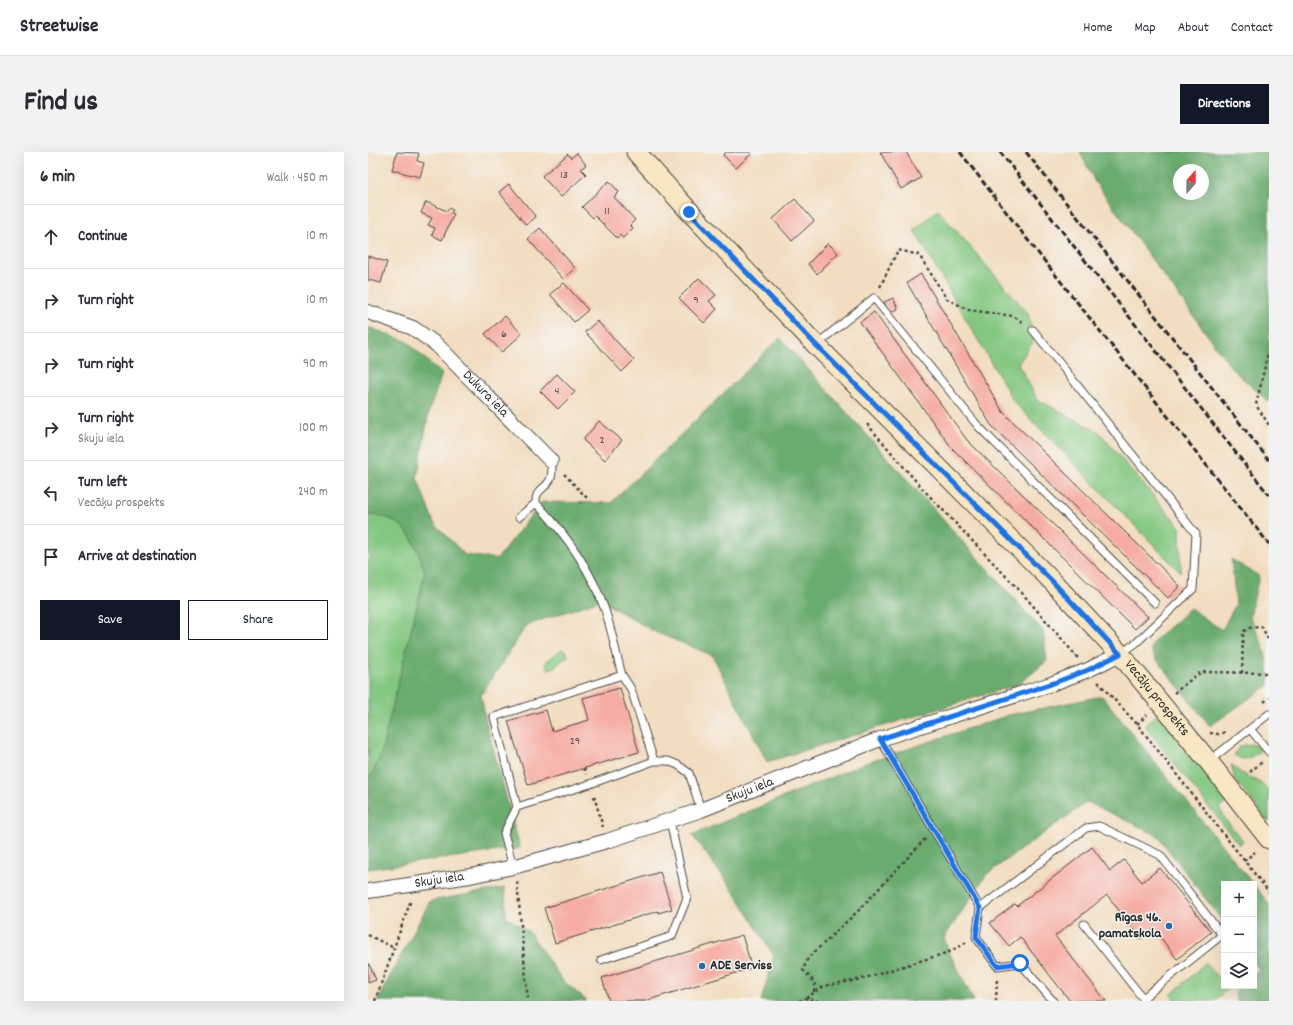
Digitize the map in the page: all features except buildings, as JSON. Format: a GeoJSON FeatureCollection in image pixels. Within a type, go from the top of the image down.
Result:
{"type":"FeatureCollection","features":[{"type":"Feature","properties":{"kind":"main road","name":"Vecāķu prospekts"},"geometry":{"type":"LineString","coordinates":[[636,152],[689,212],[816,345],[1052,581],[1120,654],[1209,762],[1269,839]]}},
{"type":"Feature","properties":{"kind":"street","name":"Dukura iela"},"geometry":{"type":"LineString","coordinates":[[368,312],[413,328],[437,345],[551,461]]}},
{"type":"Feature","properties":{"kind":"street","name":"Skuju iela"},"geometry":{"type":"LineString","coordinates":[[368,891],[470,876],[513,867],[607,841],[701,810],[880,739],[1051,684],[1088,670],[1120,654]]}},
{"type":"Feature","properties":{"kind":"lane"},"geometry":{"type":"LineString","coordinates":[[816,345],[874,298],[978,426],[1154,603]]}},
{"type":"Feature","properties":{"kind":"lane"},"geometry":{"type":"LineString","coordinates":[[1033,330],[1196,534],[1192,589],[1136,643],[1120,654]]}},
{"type":"Feature","properties":{"kind":"lane"},"geometry":{"type":"LineString","coordinates":[[551,461],[552,472],[549,481],[535,498],[536,503],[550,517],[576,553],[591,579],[605,610],[622,675],[631,690],[654,761]]}},
{"type":"Feature","properties":{"kind":"lane"},"geometry":{"type":"LineString","coordinates":[[519,517],[536,503]]}},
{"type":"Feature","properties":{"kind":"lane"},"geometry":{"type":"LineString","coordinates":[[513,867],[504,833],[517,807],[494,717],[622,675]]}},
{"type":"Feature","properties":{"kind":"lane"},"geometry":{"type":"LineString","coordinates":[[1209,762],[1269,714]]}},
{"type":"Feature","properties":{"kind":"lane"},"geometry":{"type":"LineString","coordinates":[[1250,730],[1269,752]]}},
{"type":"Feature","properties":{"kind":"lane"},"geometry":{"type":"LineString","coordinates":[[880,739],[980,908],[976,937],[997,966],[1020,963],[1053,1001]]}},
{"type":"Feature","properties":{"kind":"lane"},"geometry":{"type":"LineString","coordinates":[[517,807],[590,784],[654,761],[668,760],[689,773],[701,810]]}},
{"type":"Feature","properties":{"kind":"lane"},"geometry":{"type":"LineString","coordinates":[[601,960],[672,936],[687,898],[670,821]]}},
{"type":"Feature","properties":{"kind":"lane"},"geometry":{"type":"LineString","coordinates":[[980,908],[1086,828],[1099,826],[1160,855],[1222,935],[1144,1000],[1084,924]]}},
{"type":"Feature","properties":{"kind":"path"},"geometry":{"type":"LineString","coordinates":[[874,298],[887,276],[898,250],[919,255],[947,299],[969,310],[1013,316],[1033,330]]}},
{"type":"Feature","properties":{"kind":"path"},"geometry":{"type":"LineString","coordinates":[[1269,349],[1256,405],[1269,425]]}},
{"type":"Feature","properties":{"kind":"path"},"geometry":{"type":"LineString","coordinates":[[551,461],[587,498]]}},
{"type":"Feature","properties":{"kind":"path"},"geometry":{"type":"LineString","coordinates":[[1242,673],[1243,632],[1248,628],[1262,628],[1269,641]]}},
{"type":"Feature","properties":{"kind":"path"},"geometry":{"type":"LineString","coordinates":[[1088,670],[1137,724],[1269,892]]}},
{"type":"Feature","properties":{"kind":"path"},"geometry":{"type":"LineString","coordinates":[[1170,695],[1198,674],[1204,672],[1269,673]]}},
{"type":"Feature","properties":{"kind":"path"},"geometry":{"type":"LineString","coordinates":[[1137,724],[1151,712]]}},
{"type":"Feature","properties":{"kind":"path"},"geometry":{"type":"LineString","coordinates":[[1250,772],[1264,760]]}},
{"type":"Feature","properties":{"kind":"path"},"geometry":{"type":"LineString","coordinates":[[590,784],[607,841]]}},
{"type":"Feature","properties":{"kind":"path"},"geometry":{"type":"LineString","coordinates":[[814,992],[815,983],[803,970],[808,958],[859,910],[934,829]]}},
{"type":"Feature","properties":{"kind":"path"},"geometry":{"type":"LineString","coordinates":[[1244,861],[1255,852]]}},
{"type":"Feature","properties":{"kind":"path"},"geometry":{"type":"LineString","coordinates":[[513,867],[516,877],[528,1001]]}},
{"type":"Feature","properties":{"kind":"path"},"geometry":{"type":"LineString","coordinates":[[371,1001],[376,1000],[412,898],[422,884]]}},
{"type":"Feature","properties":{"kind":"path"},"geometry":{"type":"LineString","coordinates":[[368,935],[394,948]]}},
{"type":"Feature","properties":{"kind":"path"},"geometry":{"type":"LineString","coordinates":[[799,1001],[824,986],[862,979],[949,952],[960,947]]}},
{"type":"Feature","properties":{"kind":"path"},"geometry":{"type":"LineString","coordinates":[[996,1001],[997,966]]}},
{"type":"Feature","properties":{"kind":"path"},"geometry":{"type":"LineString","coordinates":[[806,998],[818,1001]]}},
{"type":"Feature","properties":{"kind":"green space"},"geometry":{"type":"Polygon","coordinates":[[[1080,152],[1269,152],[1269,402],[1233,370],[1095,182],[1080,152]]]}},
{"type":"Feature","properties":{"kind":"green space"},"geometry":{"type":"Polygon","coordinates":[[[938,210],[1028,313],[1034,340],[1018,364],[1038,400],[1099,432],[1180,527],[1181,573],[1014,402],[914,230],[938,210]]]}},
{"type":"Feature","properties":{"kind":"green space"},"geometry":{"type":"Polygon","coordinates":[[[368,327],[406,341],[442,374],[429,411],[417,478],[434,523],[465,555],[497,559],[542,502],[611,503],[780,338],[1043,631],[1047,661],[1019,684],[767,762],[712,655],[655,632],[600,600],[527,625],[481,695],[486,722],[520,848],[368,869],[368,778],[373,773],[381,754],[425,573],[418,551],[407,532],[392,520],[381,516],[368,515],[368,327]]]}},
{"type":"Feature","properties":{"kind":"green space"},"geometry":{"type":"Polygon","coordinates":[[[368,515],[381,516],[392,520],[407,532],[418,551],[425,573],[381,754],[373,773],[368,778],[368,515]]]}},
{"type":"Feature","properties":{"kind":"green space"},"geometry":{"type":"Polygon","coordinates":[[[1231,559],[1259,576],[1250,617],[1264,650],[1268,666],[1269,685],[1210,726],[1156,659],[1151,649],[1153,642],[1190,608],[1222,630],[1236,604],[1231,559]]]}},
{"type":"Feature","properties":{"kind":"green space"},"geometry":{"type":"Polygon","coordinates":[[[562,649],[567,652],[568,656],[553,668],[548,669],[545,664],[547,661],[562,649]]]}},
{"type":"Feature","properties":{"kind":"green space"},"geometry":{"type":"Polygon","coordinates":[[[1102,696],[1251,881],[1221,881],[1221,919],[1157,835],[1087,802],[987,874],[944,938],[949,952],[974,1001],[761,1001],[774,956],[734,891],[692,835],[863,764],[1009,715],[1102,696]]]}},
{"type":"Feature","properties":{"kind":"green space"},"geometry":{"type":"Polygon","coordinates":[[[1159,713],[1229,801],[1219,808],[1228,823],[1243,841],[1239,845],[1147,729],[1146,724],[1159,713]]]}},
{"type":"Feature","properties":{"kind":"green space"},"geometry":{"type":"Polygon","coordinates":[[[1251,744],[1261,750],[1245,759],[1234,755],[1240,746],[1251,744]]]}},
{"type":"Feature","properties":{"kind":"green space"},"geometry":{"type":"Polygon","coordinates":[[[1231,764],[1240,772],[1264,785],[1269,791],[1269,822],[1235,780],[1231,764]]]}},
{"type":"Feature","properties":{"kind":"green space"},"geometry":{"type":"Polygon","coordinates":[[[505,888],[506,917],[529,932],[563,981],[587,1001],[377,1001],[430,901],[505,888]]]}},
{"type":"Feature","properties":{"kind":"green space"},"geometry":{"type":"Polygon","coordinates":[[[1257,889],[1269,904],[1269,1001],[1236,1001],[1235,992],[1238,989],[1257,989],[1257,971],[1259,969],[1257,967],[1257,889]]]}},
{"type":"Feature","properties":{"kind":"green space"},"geometry":{"type":"Polygon","coordinates":[[[1205,963],[1221,981],[1221,989],[1228,989],[1214,1001],[1175,1001],[1171,995],[1205,963]]]}},
{"type":"Feature","properties":{"kind":"railway"},"geometry":{"type":"LineString","coordinates":[[960,152],[1027,239],[1269,544]]}},
{"type":"Feature","properties":{"kind":"railway"},"geometry":{"type":"LineString","coordinates":[[1000,152],[1269,495]]}},
{"type":"Feature","properties":{"kind":"railway"},"geometry":{"type":"LineString","coordinates":[[1026,152],[1269,460]]}},
{"type":"Feature","properties":{"kind":"place","name":"Rīgas 46. pamatskola"},"geometry":{"type":"Point","coordinates":[1169,926]}},
{"type":"Feature","properties":{"kind":"place","name":"ADE Serviss"},"geometry":{"type":"Point","coordinates":[702,966]}},
{"type":"Feature","properties":{"kind":"route"},"geometry":{"type":"LineString","coordinates":[[689,212],[816,345],[1052,581],[1120,654],[1088,670],[1051,684],[880,739],[980,908],[976,937],[997,966],[1020,963]]}}]}
